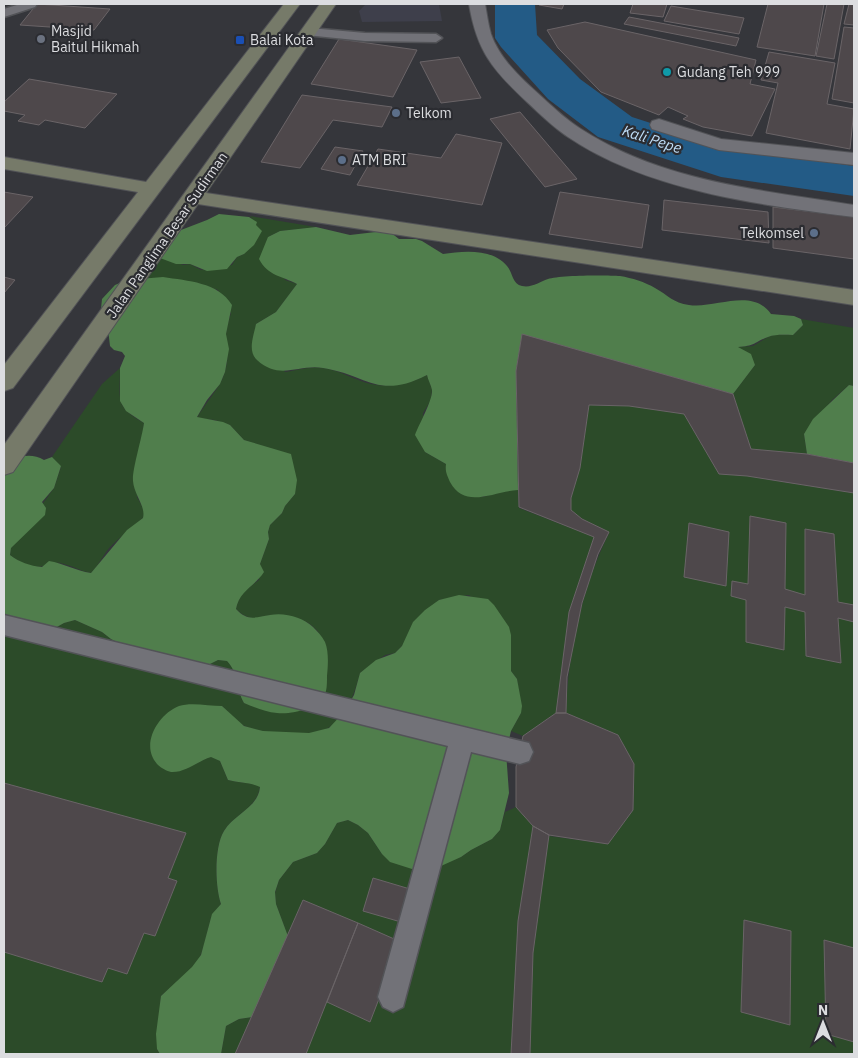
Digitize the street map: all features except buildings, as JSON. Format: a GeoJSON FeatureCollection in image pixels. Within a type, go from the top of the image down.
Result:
{"type":"FeatureCollection","features":[{"type":"Feature","properties":{"kind":"main road"},"geometry":{"type":"LineString","coordinates":[[4,382],[292,4]]}},
{"type":"Feature","properties":{"kind":"main road","name":"Jalan Panglima Besar Sudirman"},"geometry":{"type":"LineString","coordinates":[[4,465],[328,4]]}},
{"type":"Feature","properties":{"kind":"main road"},"geometry":{"type":"LineString","coordinates":[[4,163],[152,189]]}},
{"type":"Feature","properties":{"kind":"main road"},"geometry":{"type":"LineString","coordinates":[[193,198],[854,298]]}},
{"type":"Feature","properties":{"kind":"street"},"geometry":{"type":"LineString","coordinates":[[478,4],[484,36],[492,53],[520,86],[558,121],[598,146],[642,167],[703,184],[746,194],[854,210]]}},
{"type":"Feature","properties":{"kind":"street"},"geometry":{"type":"LineString","coordinates":[[659,125],[719,144],[854,159]]}},
{"type":"Feature","properties":{"kind":"lane"},"geometry":{"type":"LineString","coordinates":[[4,13],[31,4]]}},
{"type":"Feature","properties":{"kind":"lane"},"geometry":{"type":"LineString","coordinates":[[310,32],[365,37],[436,38]]}},
{"type":"Feature","properties":{"kind":"lane"},"geometry":{"type":"LineString","coordinates":[[4,625],[520,752]]}},
{"type":"Feature","properties":{"kind":"lane"},"geometry":{"type":"LineString","coordinates":[[393,997],[462,739]]}},
{"type":"Feature","properties":{"kind":"shaded area"},"geometry":{"type":"Polygon","coordinates":[[[366,4],[439,4],[442,21],[362,22],[359,11],[366,4]]]}},
{"type":"Feature","properties":{"kind":"green space"},"geometry":{"type":"Polygon","coordinates":[[[219,214],[249,217],[257,222],[256,225],[262,231],[254,245],[244,254],[237,257],[227,269],[207,271],[190,264],[176,264],[160,258],[181,230],[219,214]]]}},
{"type":"Feature","properties":{"kind":"green space"},"geometry":{"type":"Polygon","coordinates":[[[250,216],[316,227],[280,231],[268,237],[285,280],[297,284],[276,312],[256,324],[285,372],[323,368],[336,371],[365,383],[386,386],[407,383],[427,375],[432,389],[431,400],[423,413],[425,452],[446,464],[483,497],[505,490],[518,490],[519,508],[594,537],[569,612],[556,713],[523,736],[511,731],[521,713],[517,679],[511,671],[511,635],[469,595],[439,600],[395,653],[385,655],[360,673],[353,696],[345,711],[328,728],[321,731],[299,734],[275,733],[253,729],[242,725],[222,706],[191,766],[211,756],[220,761],[228,780],[260,786],[255,800],[228,825],[221,838],[216,867],[221,904],[210,922],[204,947],[198,960],[184,977],[161,996],[157,1049],[160,1054],[4,1054],[4,628],[13,635],[55,628],[75,620],[102,632],[111,639],[208,665],[218,660],[227,661],[231,665],[244,703],[277,713],[290,713],[327,669],[324,644],[314,627],[307,622],[297,618],[272,615],[262,618],[250,618],[236,609],[241,595],[259,580],[260,564],[269,539],[270,525],[282,513],[295,494],[268,448],[244,440],[230,425],[215,420],[197,418],[223,377],[227,357],[226,333],[231,313],[218,290],[198,283],[140,278],[158,254],[183,265],[190,264],[201,270],[232,265],[237,257],[244,254],[253,234],[254,225],[250,216]]]}},
{"type":"Feature","properties":{"kind":"green space"},"geometry":{"type":"Polygon","coordinates":[[[316,227],[350,235],[384,231],[390,232],[399,239],[422,241],[443,254],[477,252],[493,256],[507,266],[516,283],[522,286],[562,277],[620,276],[647,284],[683,304],[699,305],[744,300],[763,306],[771,314],[794,316],[801,319],[803,325],[793,335],[771,336],[752,345],[738,347],[751,354],[755,365],[733,394],[522,335],[516,371],[518,490],[472,497],[456,490],[447,475],[446,464],[425,452],[415,435],[432,394],[427,375],[410,382],[384,386],[323,368],[274,370],[265,366],[254,356],[252,343],[256,324],[276,312],[297,284],[271,272],[259,259],[268,237],[280,231],[316,227]]]}},
{"type":"Feature","properties":{"kind":"green space"},"geometry":{"type":"Polygon","coordinates":[[[163,277],[211,287],[226,297],[232,305],[226,334],[229,349],[225,372],[220,384],[207,400],[197,417],[223,422],[230,425],[244,440],[291,454],[297,480],[295,494],[282,513],[270,525],[269,539],[260,564],[264,572],[240,598],[236,609],[248,617],[281,614],[304,620],[316,630],[325,642],[328,654],[326,691],[318,702],[305,709],[290,713],[277,713],[244,703],[231,665],[227,661],[218,660],[208,665],[135,652],[102,632],[75,620],[55,628],[13,635],[4,628],[4,461],[24,456],[34,456],[44,460],[52,457],[61,466],[54,488],[42,502],[46,508],[45,515],[11,548],[10,555],[17,560],[42,567],[49,561],[91,573],[127,530],[143,518],[143,509],[133,481],[144,423],[126,411],[120,401],[120,368],[125,356],[122,352],[114,350],[110,346],[108,329],[101,309],[102,299],[115,285],[127,280],[163,277]]]}},
{"type":"Feature","properties":{"kind":"green space"},"geometry":{"type":"Polygon","coordinates":[[[801,319],[854,328],[854,386],[849,385],[832,400],[804,434],[807,454],[751,449],[733,394],[755,365],[737,347],[753,346],[774,335],[793,335],[803,325],[801,319]]]}},
{"type":"Feature","properties":{"kind":"green space"},"geometry":{"type":"Polygon","coordinates":[[[120,368],[120,395],[123,406],[134,417],[144,423],[137,497],[145,512],[143,518],[110,547],[91,573],[60,563],[39,567],[30,566],[10,555],[11,548],[54,488],[61,467],[52,457],[102,384],[120,368]]]}},
{"type":"Feature","properties":{"kind":"green space"},"geometry":{"type":"Polygon","coordinates":[[[849,385],[854,386],[854,463],[807,454],[804,434],[813,419],[849,385]]]}},
{"type":"Feature","properties":{"kind":"green space"},"geometry":{"type":"Polygon","coordinates":[[[589,405],[629,406],[684,414],[719,474],[747,476],[854,493],[854,1054],[530,1054],[533,953],[549,836],[608,844],[633,810],[634,764],[618,735],[566,713],[570,666],[578,620],[591,576],[609,533],[582,519],[571,510],[571,498],[580,468],[589,405]]]}},
{"type":"Feature","properties":{"kind":"green space"},"geometry":{"type":"Polygon","coordinates":[[[459,595],[488,599],[509,627],[511,635],[511,671],[517,679],[522,706],[521,713],[511,731],[506,752],[509,793],[500,830],[492,839],[441,866],[412,869],[390,862],[382,854],[368,833],[358,825],[348,820],[337,823],[325,844],[317,853],[293,862],[279,880],[275,892],[276,904],[289,939],[265,1015],[239,1019],[226,1026],[221,1054],[160,1054],[157,1049],[156,1034],[161,996],[192,967],[201,955],[212,914],[221,904],[216,867],[221,838],[228,825],[255,800],[260,787],[228,780],[220,761],[211,757],[181,771],[171,772],[162,768],[158,765],[150,749],[151,740],[158,723],[171,710],[179,706],[194,704],[222,706],[244,726],[263,731],[309,733],[329,728],[344,712],[354,695],[360,673],[376,660],[395,653],[402,646],[413,622],[425,610],[439,600],[459,595]]]}},
{"type":"Feature","properties":{"kind":"green space"},"geometry":{"type":"Polygon","coordinates":[[[516,807],[533,826],[518,921],[511,1054],[221,1054],[226,1026],[239,1019],[265,1015],[289,939],[276,904],[275,893],[279,880],[293,862],[317,853],[325,844],[337,823],[348,820],[358,825],[368,833],[382,854],[412,869],[461,857],[492,839],[500,830],[505,812],[516,807]]]}},
{"type":"Feature","properties":{"kind":"waterway","name":"Kali Pepe"},"geometry":{"type":"LineString","coordinates":[[515,4],[516,38],[564,89],[615,127],[721,162],[854,181]]}},
{"type":"Feature","properties":{"kind":"place","name":"Masjid Baitul Hikmah"},"geometry":{"type":"Point","coordinates":[41,39]}},
{"type":"Feature","properties":{"kind":"place","name":"Balai Kota"},"geometry":{"type":"Point","coordinates":[240,40]}},
{"type":"Feature","properties":{"kind":"place","name":"Gudang Teh 999"},"geometry":{"type":"Point","coordinates":[667,72]}},
{"type":"Feature","properties":{"kind":"place","name":"Telkom"},"geometry":{"type":"Point","coordinates":[396,113]}},
{"type":"Feature","properties":{"kind":"place","name":"ATM BRI"},"geometry":{"type":"Point","coordinates":[342,160]}},
{"type":"Feature","properties":{"kind":"place","name":"Telkomsel"},"geometry":{"type":"Point","coordinates":[814,233]}}]}
